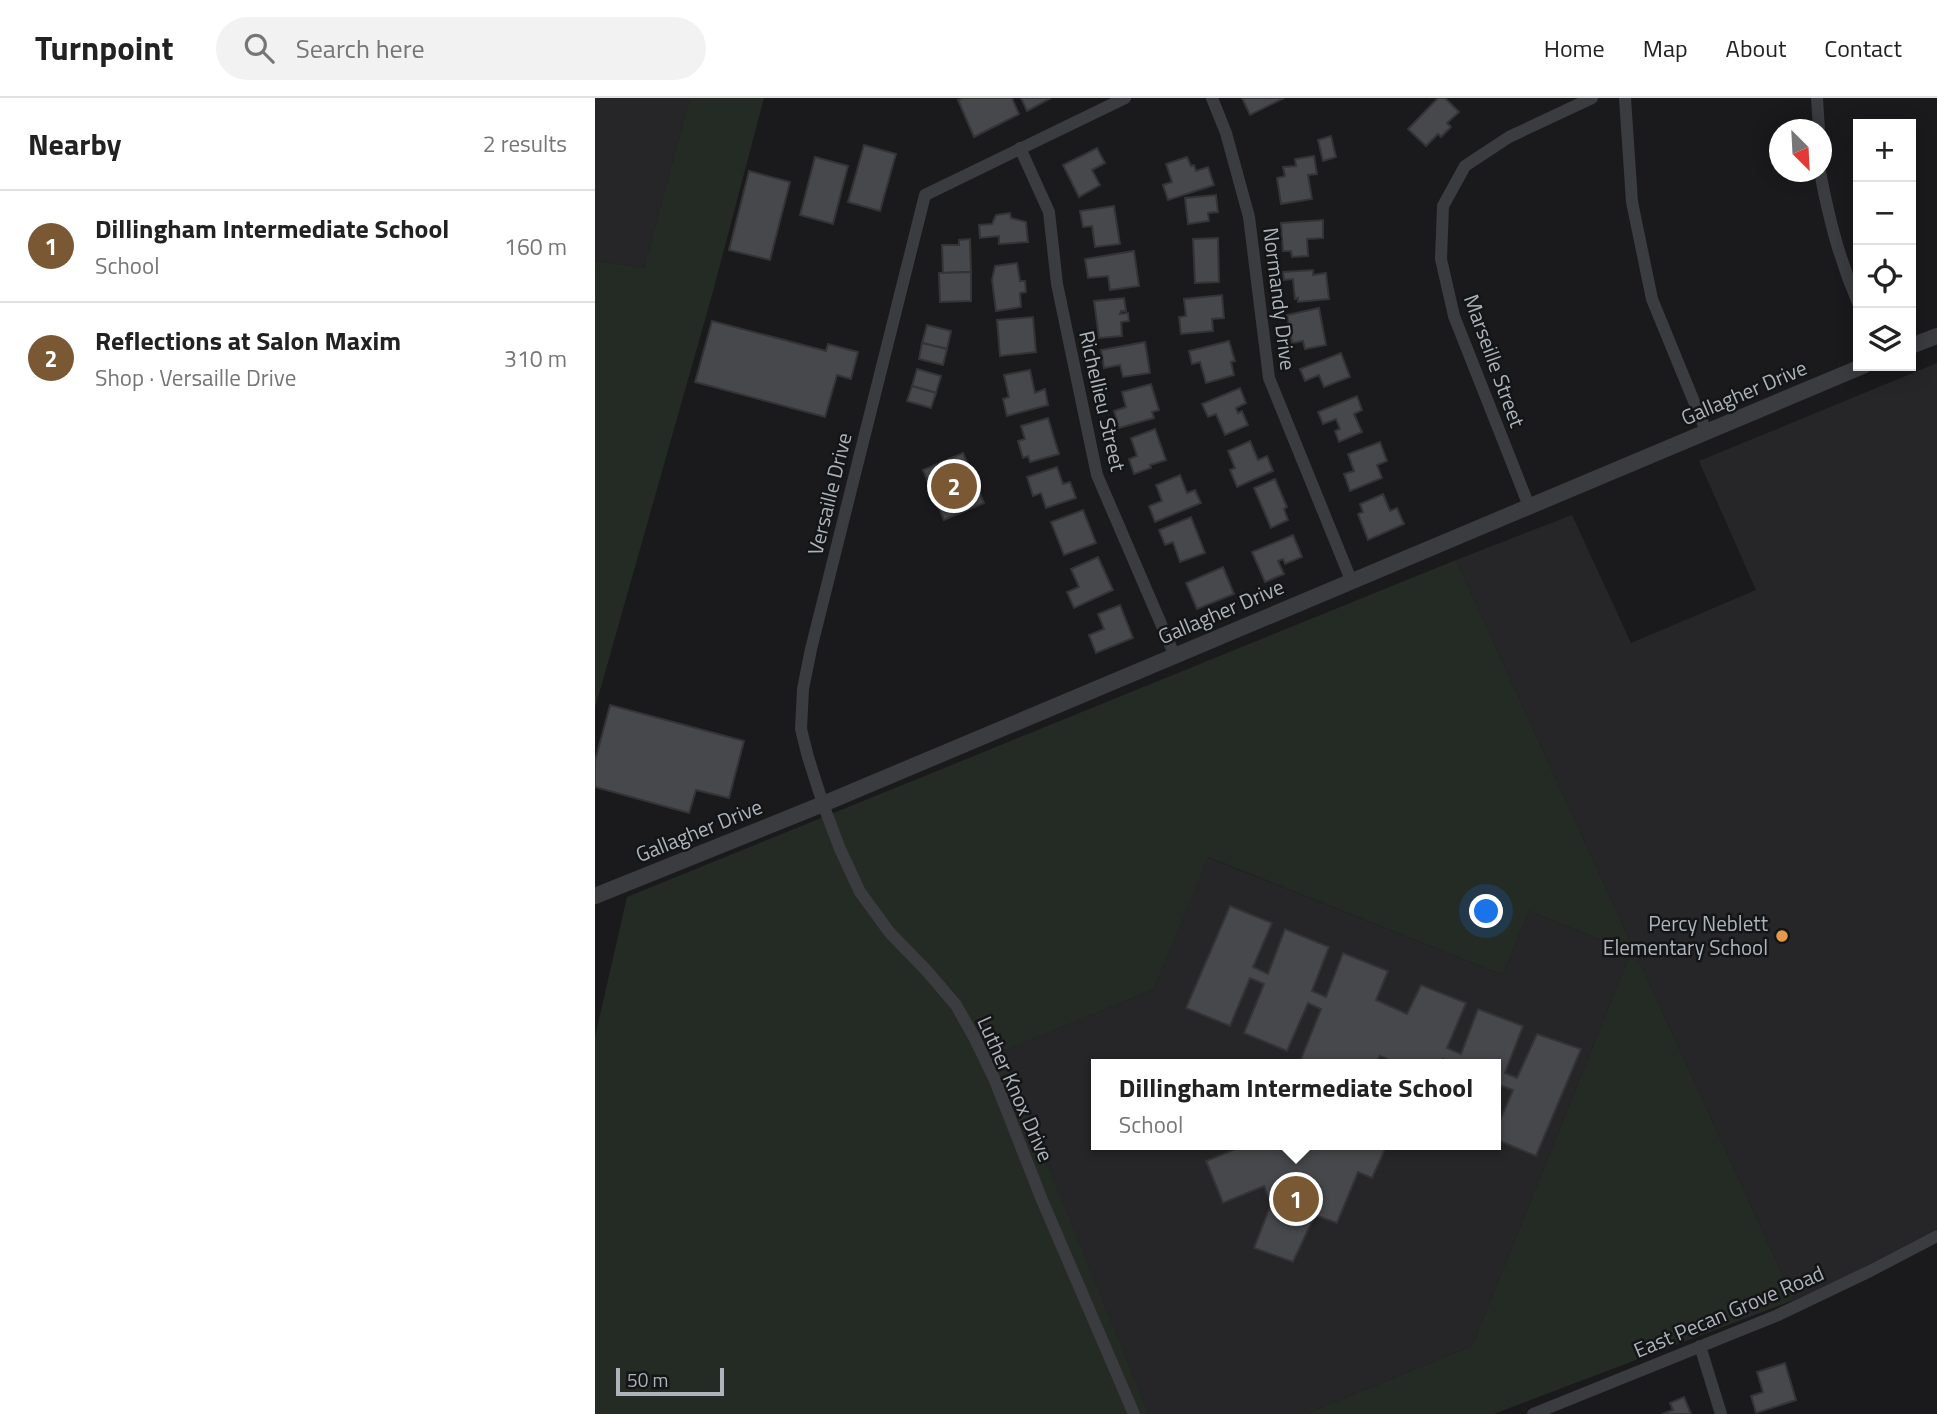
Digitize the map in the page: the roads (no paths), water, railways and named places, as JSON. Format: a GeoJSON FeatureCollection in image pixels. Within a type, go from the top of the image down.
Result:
{"type":"FeatureCollection","features":[{"type":"Feature","properties":{"kind":"street"},"geometry":{"type":"LineString","coordinates":[[1020,148],[1125,98]]}},
{"type":"Feature","properties":{"kind":"street","name":"Normandy Drive"},"geometry":{"type":"LineString","coordinates":[[1212,98],[1226,133],[1249,217],[1269,378],[1352,580]]}},
{"type":"Feature","properties":{"kind":"street","name":"Marseille Street"},"geometry":{"type":"LineString","coordinates":[[1529,506],[1454,316],[1441,259],[1443,206],[1465,166],[1509,137],[1592,98]]}},
{"type":"Feature","properties":{"kind":"street"},"geometry":{"type":"LineString","coordinates":[[1625,98],[1633,202],[1652,299],[1706,431]]}},
{"type":"Feature","properties":{"kind":"street"},"geometry":{"type":"LineString","coordinates":[[1817,98],[1818,119]]}},
{"type":"Feature","properties":{"kind":"street","name":"Versaille Drive"},"geometry":{"type":"LineString","coordinates":[[823,804],[801,729],[803,689],[925,195],[1020,148]]}},
{"type":"Feature","properties":{"kind":"street","name":"Richellieu Street"},"geometry":{"type":"LineString","coordinates":[[1020,148],[1049,212],[1057,284],[1097,475],[1174,654]]}},
{"type":"Feature","properties":{"kind":"street"},"geometry":{"type":"LineString","coordinates":[[1822,182],[1831,228],[1853,290]]}},
{"type":"Feature","properties":{"kind":"street"},"geometry":{"type":"LineString","coordinates":[[1916,344],[1937,336]]}},
{"type":"Feature","properties":{"kind":"street","name":"Gallagher Drive"},"geometry":{"type":"LineString","coordinates":[[595,896],[823,804],[1853,370]]}},
{"type":"Feature","properties":{"kind":"street","name":"Luther Knox Drive"},"geometry":{"type":"LineString","coordinates":[[823,804],[860,892],[890,933],[956,1005],[974,1037],[994,1078],[1042,1200],[1134,1414]]}},
{"type":"Feature","properties":{"kind":"street","name":"East Pecan Grove Road"},"geometry":{"type":"LineString","coordinates":[[1533,1414],[1778,1315],[1937,1236]]}},
{"type":"Feature","properties":{"kind":"street"},"geometry":{"type":"LineString","coordinates":[[1700,1346],[1721,1414]]}},
{"type":"Feature","properties":{"kind":"place","name":"Reflections at Salon Maxim"},"geometry":{"type":"Point","coordinates":[954,486]}},
{"type":"Feature","properties":{"kind":"place","name":"Percy Neblett Elementary School"},"geometry":{"type":"Point","coordinates":[1782,936]}},
{"type":"Feature","properties":{"kind":"place","name":"Dillingham Intermediate School"},"geometry":{"type":"Point","coordinates":[1296,1199]}}]}
